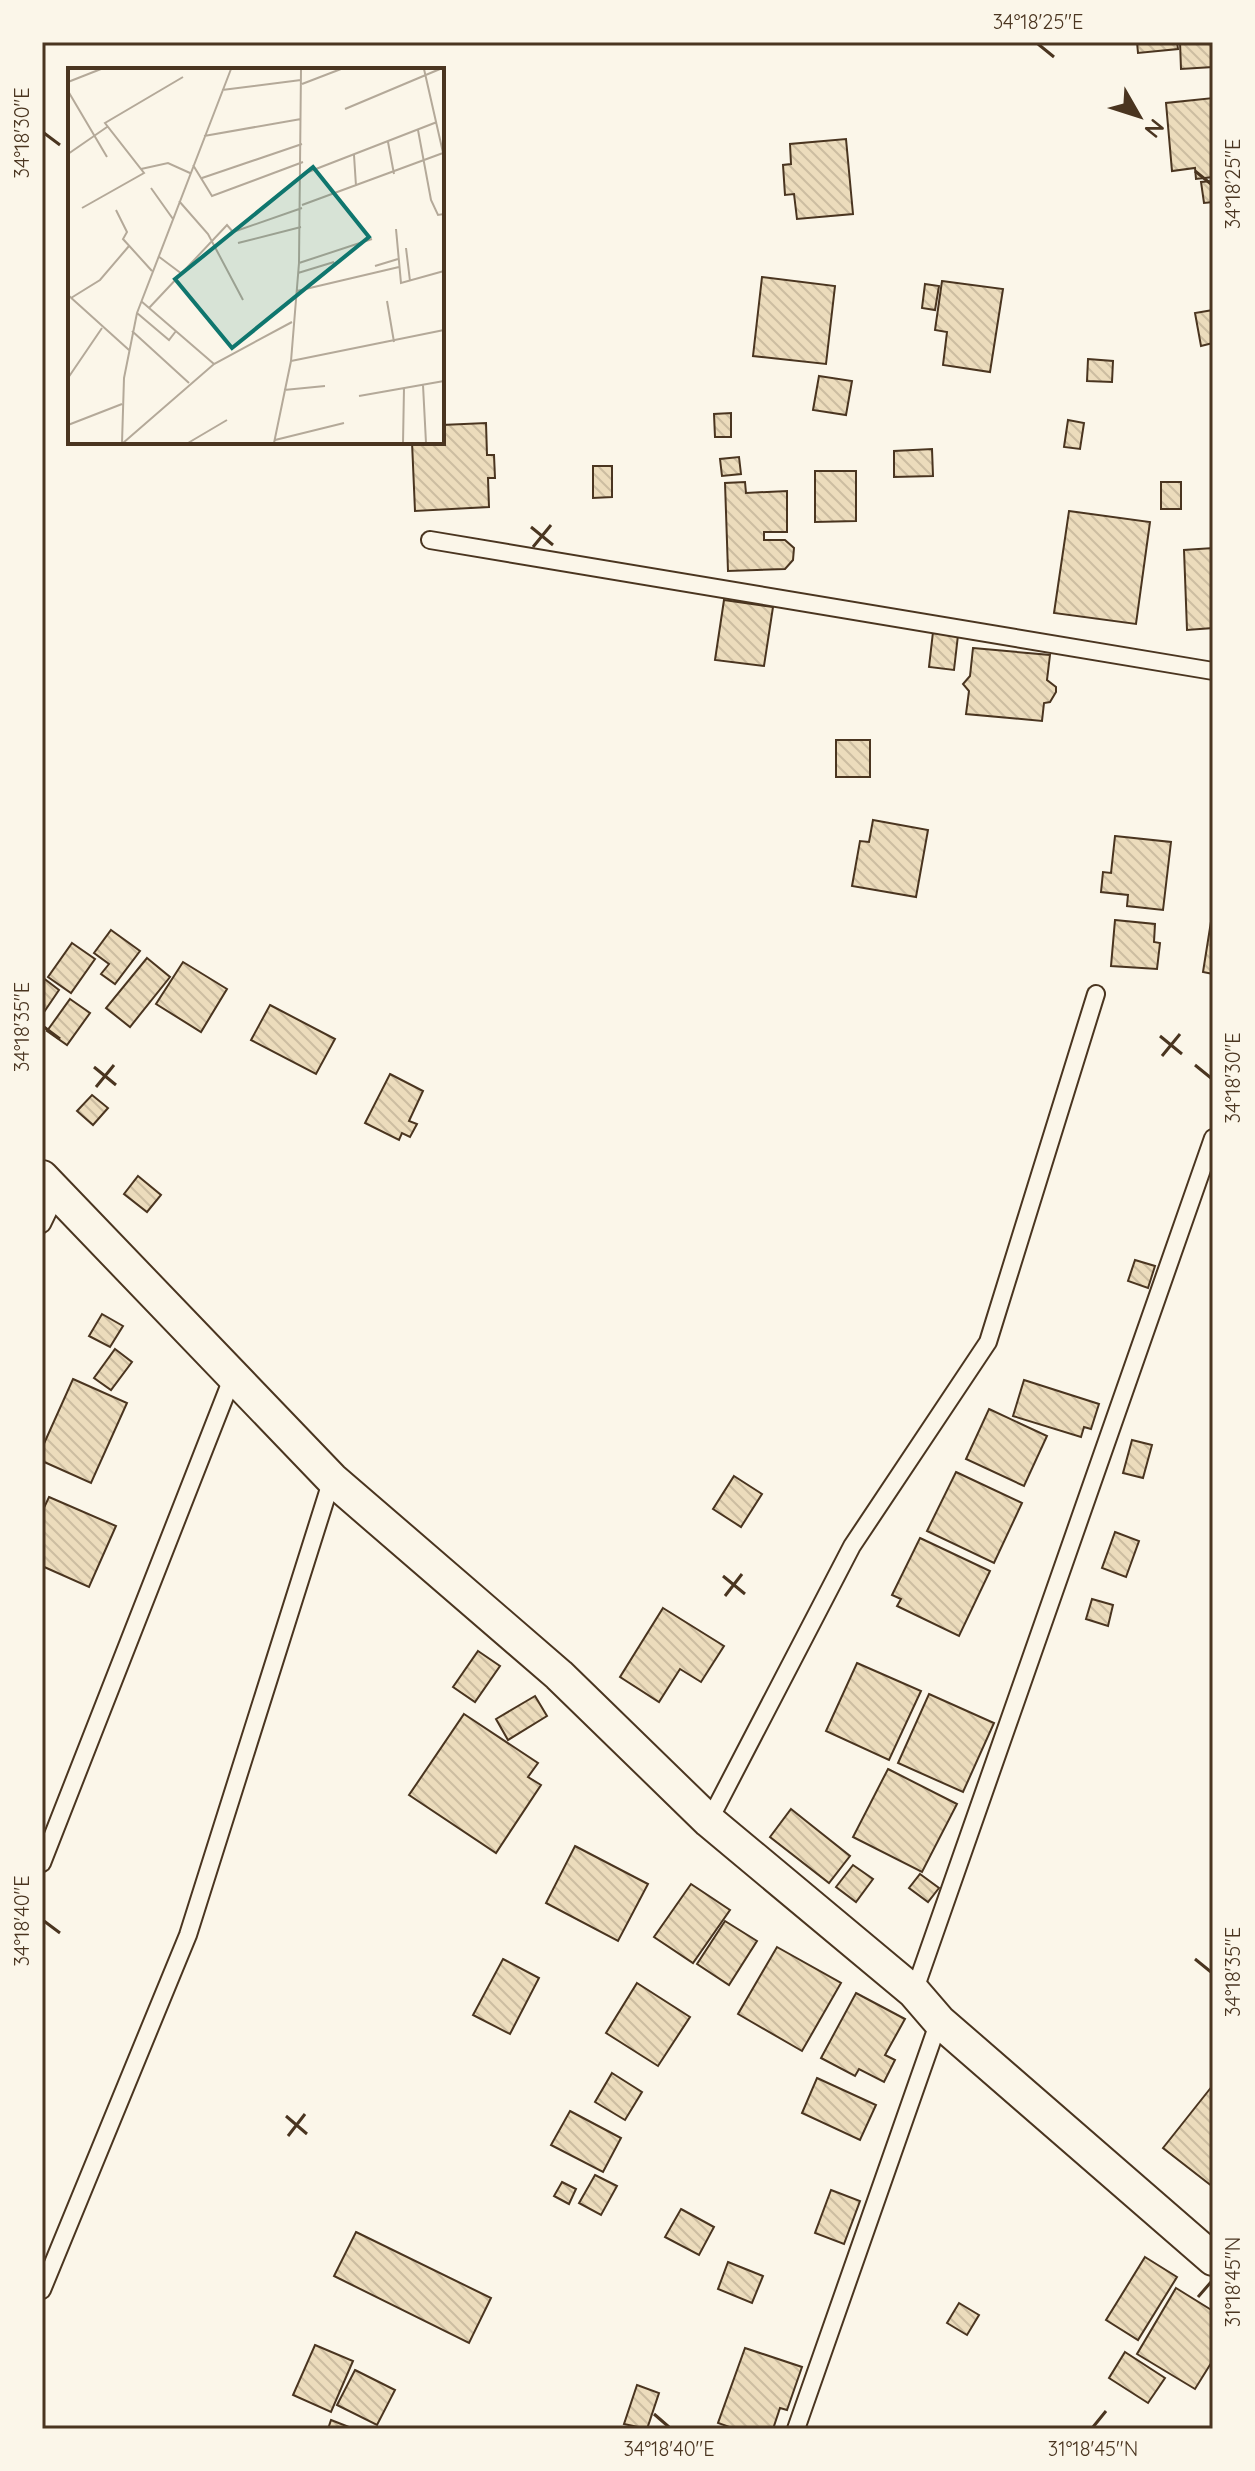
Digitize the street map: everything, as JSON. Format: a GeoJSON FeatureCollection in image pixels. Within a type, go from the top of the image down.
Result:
{"type":"FeatureCollection","features":[{"type":"Feature","properties":{"kind":"street"},"geometry":{"type":"LineString","coordinates":[[50,1185],[332,1479],[559,1675],[709,1821],[914,1992],[939,2021],[1213,2259]]}},
{"type":"Feature","properties":{"kind":"lane"},"geometry":{"type":"LineString","coordinates":[[430,540],[1213,671]]}},
{"type":"Feature","properties":{"kind":"lane"},"geometry":{"type":"LineString","coordinates":[[709,1821],[852,1546],[988,1342],[1096,994]]}},
{"type":"Feature","properties":{"kind":"lane"},"geometry":{"type":"LineString","coordinates":[[914,1992],[1213,1138]]}},
{"type":"Feature","properties":{"kind":"lane"},"geometry":{"type":"LineString","coordinates":[[42,1224],[50,1185]]}},
{"type":"Feature","properties":{"kind":"lane"},"geometry":{"type":"LineString","coordinates":[[42,1863],[233,1376]]}},
{"type":"Feature","properties":{"kind":"lane"},"geometry":{"type":"LineString","coordinates":[[42,2290],[188,1935],[332,1479]]}},
{"type":"Feature","properties":{"kind":"lane"},"geometry":{"type":"LineString","coordinates":[[796,2429],[939,2021]]}},
{"type":"Feature","properties":{"kind":"building"},"geometry":{"type":"Polygon","coordinates":[[[1137,42],[1177,42],[1178,49],[1138,53],[1137,42]]]}},
{"type":"Feature","properties":{"kind":"building"},"geometry":{"type":"Polygon","coordinates":[[[1180,42],[1213,42],[1213,67],[1181,69],[1180,42]]]}},
{"type":"Feature","properties":{"kind":"building"},"geometry":{"type":"Polygon","coordinates":[[[1213,98],[1213,177],[1196,179],[1195,168],[1172,171],[1166,103],[1213,98]]]}},
{"type":"Feature","properties":{"kind":"building"},"geometry":{"type":"Polygon","coordinates":[[[846,139],[853,214],[797,219],[794,194],[785,195],[783,165],[791,164],[790,144],[846,139]]]}},
{"type":"Feature","properties":{"kind":"building"},"geometry":{"type":"Polygon","coordinates":[[[1213,181],[1213,202],[1204,203],[1201,182],[1213,181]]]}},
{"type":"Feature","properties":{"kind":"building"},"geometry":{"type":"Polygon","coordinates":[[[762,277],[835,286],[826,364],[753,356],[762,277]]]}},
{"type":"Feature","properties":{"kind":"building"},"geometry":{"type":"Polygon","coordinates":[[[942,281],[1003,289],[990,372],[943,365],[947,332],[935,330],[942,281]]]}},
{"type":"Feature","properties":{"kind":"building"},"geometry":{"type":"Polygon","coordinates":[[[925,284],[939,286],[935,310],[922,308],[925,284]]]}},
{"type":"Feature","properties":{"kind":"building"},"geometry":{"type":"Polygon","coordinates":[[[1213,310],[1213,343],[1201,346],[1195,313],[1213,310]]]}},
{"type":"Feature","properties":{"kind":"building"},"geometry":{"type":"Polygon","coordinates":[[[1088,359],[1113,361],[1112,382],[1087,381],[1088,359]]]}},
{"type":"Feature","properties":{"kind":"building"},"geometry":{"type":"Polygon","coordinates":[[[819,376],[852,381],[846,415],[813,410],[819,376]]]}},
{"type":"Feature","properties":{"kind":"building"},"geometry":{"type":"Polygon","coordinates":[[[731,413],[731,437],[715,437],[714,414],[731,413]]]}},
{"type":"Feature","properties":{"kind":"building"},"geometry":{"type":"Polygon","coordinates":[[[1068,420],[1084,423],[1080,449],[1064,447],[1068,420]]]}},
{"type":"Feature","properties":{"kind":"building"},"geometry":{"type":"Polygon","coordinates":[[[486,423],[487,455],[494,455],[495,478],[488,478],[489,507],[415,511],[412,444],[444,444],[444,425],[486,423]]]}},
{"type":"Feature","properties":{"kind":"building"},"geometry":{"type":"Polygon","coordinates":[[[932,449],[933,476],[894,477],[894,451],[932,449]]]}},
{"type":"Feature","properties":{"kind":"building"},"geometry":{"type":"Polygon","coordinates":[[[739,457],[741,474],[722,476],[720,459],[739,457]]]}},
{"type":"Feature","properties":{"kind":"building"},"geometry":{"type":"Polygon","coordinates":[[[593,466],[612,466],[612,497],[593,498],[593,466]]]}},
{"type":"Feature","properties":{"kind":"building"},"geometry":{"type":"Polygon","coordinates":[[[815,471],[856,471],[856,521],[815,522],[815,471]]]}},
{"type":"Feature","properties":{"kind":"building"},"geometry":{"type":"Polygon","coordinates":[[[745,482],[746,493],[787,491],[787,532],[764,532],[764,540],[785,540],[794,548],[793,560],[785,569],[728,571],[725,483],[745,482]]]}},
{"type":"Feature","properties":{"kind":"building"},"geometry":{"type":"Polygon","coordinates":[[[1161,482],[1181,482],[1181,509],[1161,509],[1161,482]]]}},
{"type":"Feature","properties":{"kind":"building"},"geometry":{"type":"Polygon","coordinates":[[[1069,511],[1150,522],[1136,624],[1054,613],[1069,511]]]}},
{"type":"Feature","properties":{"kind":"building"},"geometry":{"type":"Polygon","coordinates":[[[1213,548],[1213,628],[1187,630],[1184,550],[1213,548]]]}},
{"type":"Feature","properties":{"kind":"building"},"geometry":{"type":"Polygon","coordinates":[[[724,600],[773,607],[764,666],[715,660],[724,600]]]}},
{"type":"Feature","properties":{"kind":"building"},"geometry":{"type":"Polygon","coordinates":[[[933,632],[958,635],[954,670],[929,667],[933,632]]]}},
{"type":"Feature","properties":{"kind":"building"},"geometry":{"type":"Polygon","coordinates":[[[973,648],[1050,655],[1047,680],[1056,687],[1056,692],[1050,702],[1044,703],[1042,721],[966,714],[969,691],[963,684],[970,676],[973,648]]]}},
{"type":"Feature","properties":{"kind":"building"},"geometry":{"type":"Polygon","coordinates":[[[836,740],[870,740],[870,777],[836,777],[836,740]]]}},
{"type":"Feature","properties":{"kind":"building"},"geometry":{"type":"Polygon","coordinates":[[[873,820],[928,830],[916,897],[852,886],[860,841],[869,842],[873,820]]]}},
{"type":"Feature","properties":{"kind":"building"},"geometry":{"type":"Polygon","coordinates":[[[1115,836],[1171,842],[1163,910],[1127,906],[1128,895],[1101,892],[1103,872],[1111,873],[1115,836]]]}},
{"type":"Feature","properties":{"kind":"building"},"geometry":{"type":"Polygon","coordinates":[[[1213,909],[1213,974],[1203,972],[1213,909]]]}},
{"type":"Feature","properties":{"kind":"building"},"geometry":{"type":"Polygon","coordinates":[[[1115,920],[1155,924],[1154,942],[1160,943],[1157,969],[1111,966],[1115,920]]]}},
{"type":"Feature","properties":{"kind":"building"},"geometry":{"type":"Polygon","coordinates":[[[111,930],[140,951],[115,984],[101,974],[109,964],[94,953],[111,930]]]}},
{"type":"Feature","properties":{"kind":"building"},"geometry":{"type":"Polygon","coordinates":[[[72,943],[95,959],[71,993],[48,977],[72,943]]]}},
{"type":"Feature","properties":{"kind":"building"},"geometry":{"type":"Polygon","coordinates":[[[147,958],[170,977],[130,1027],[106,1008],[147,958]]]}},
{"type":"Feature","properties":{"kind":"building"},"geometry":{"type":"Polygon","coordinates":[[[183,962],[227,989],[201,1032],[156,1004],[183,962]]]}},
{"type":"Feature","properties":{"kind":"building"},"geometry":{"type":"Polygon","coordinates":[[[42,977],[59,990],[42,1015],[42,977]]]}},
{"type":"Feature","properties":{"kind":"building"},"geometry":{"type":"Polygon","coordinates":[[[70,999],[90,1013],[67,1045],[47,1031],[70,999]]]}},
{"type":"Feature","properties":{"kind":"building"},"geometry":{"type":"Polygon","coordinates":[[[270,1005],[335,1039],[316,1074],[251,1040],[270,1005]]]}},
{"type":"Feature","properties":{"kind":"building"},"geometry":{"type":"Polygon","coordinates":[[[390,1074],[423,1091],[409,1121],[417,1124],[410,1137],[402,1133],[399,1140],[365,1123],[390,1074]]]}},
{"type":"Feature","properties":{"kind":"building"},"geometry":{"type":"Polygon","coordinates":[[[92,1095],[108,1108],[93,1125],[77,1111],[92,1095]]]}},
{"type":"Feature","properties":{"kind":"building"},"geometry":{"type":"Polygon","coordinates":[[[138,1176],[161,1195],[147,1212],[124,1194],[138,1176]]]}},
{"type":"Feature","properties":{"kind":"building"},"geometry":{"type":"Polygon","coordinates":[[[1135,1260],[1155,1266],[1148,1288],[1128,1281],[1135,1260]]]}},
{"type":"Feature","properties":{"kind":"building"},"geometry":{"type":"Polygon","coordinates":[[[102,1314],[123,1326],[110,1347],[89,1336],[102,1314]]]}},
{"type":"Feature","properties":{"kind":"building"},"geometry":{"type":"Polygon","coordinates":[[[115,1349],[132,1362],[111,1390],[94,1378],[115,1349]]]}},
{"type":"Feature","properties":{"kind":"building"},"geometry":{"type":"Polygon","coordinates":[[[73,1379],[127,1403],[91,1483],[42,1461],[42,1448],[73,1379]]]}},
{"type":"Feature","properties":{"kind":"building"},"geometry":{"type":"Polygon","coordinates":[[[1024,1380],[1099,1404],[1091,1429],[1084,1427],[1081,1437],[1013,1416],[1024,1380]]]}},
{"type":"Feature","properties":{"kind":"building"},"geometry":{"type":"Polygon","coordinates":[[[989,1409],[1047,1436],[1024,1486],[966,1459],[989,1409]]]}},
{"type":"Feature","properties":{"kind":"building"},"geometry":{"type":"Polygon","coordinates":[[[1132,1440],[1152,1445],[1143,1478],[1123,1473],[1132,1440]]]}},
{"type":"Feature","properties":{"kind":"building"},"geometry":{"type":"Polygon","coordinates":[[[956,1472],[1022,1503],[994,1563],[927,1531],[956,1472]]]}},
{"type":"Feature","properties":{"kind":"building"},"geometry":{"type":"Polygon","coordinates":[[[734,1476],[762,1494],[741,1527],[713,1509],[734,1476]]]}},
{"type":"Feature","properties":{"kind":"building"},"geometry":{"type":"Polygon","coordinates":[[[49,1497],[116,1526],[89,1587],[42,1566],[42,1512],[49,1497]]]}},
{"type":"Feature","properties":{"kind":"building"},"geometry":{"type":"Polygon","coordinates":[[[1115,1532],[1139,1541],[1126,1577],[1102,1568],[1115,1532]]]}},
{"type":"Feature","properties":{"kind":"building"},"geometry":{"type":"Polygon","coordinates":[[[920,1538],[990,1571],[959,1636],[897,1606],[901,1599],[892,1595],[920,1538]]]}},
{"type":"Feature","properties":{"kind":"building"},"geometry":{"type":"Polygon","coordinates":[[[1092,1599],[1113,1605],[1108,1626],[1086,1619],[1092,1599]]]}},
{"type":"Feature","properties":{"kind":"building"},"geometry":{"type":"Polygon","coordinates":[[[663,1608],[724,1646],[701,1682],[680,1669],[659,1702],[620,1677],[663,1608]]]}},
{"type":"Feature","properties":{"kind":"building"},"geometry":{"type":"Polygon","coordinates":[[[478,1651],[500,1666],[475,1702],[453,1687],[478,1651]]]}},
{"type":"Feature","properties":{"kind":"building"},"geometry":{"type":"Polygon","coordinates":[[[857,1663],[921,1691],[889,1760],[826,1731],[857,1663]]]}},
{"type":"Feature","properties":{"kind":"building"},"geometry":{"type":"Polygon","coordinates":[[[929,1694],[994,1723],[963,1792],[898,1763],[929,1694]]]}},
{"type":"Feature","properties":{"kind":"building"},"geometry":{"type":"Polygon","coordinates":[[[535,1696],[547,1716],[508,1740],[496,1719],[535,1696]]]}},
{"type":"Feature","properties":{"kind":"building"},"geometry":{"type":"Polygon","coordinates":[[[464,1714],[538,1763],[528,1777],[541,1785],[496,1853],[409,1795],[464,1714]]]}},
{"type":"Feature","properties":{"kind":"building"},"geometry":{"type":"Polygon","coordinates":[[[888,1769],[957,1804],[922,1872],[853,1837],[888,1769]]]}},
{"type":"Feature","properties":{"kind":"building"},"geometry":{"type":"Polygon","coordinates":[[[791,1809],[850,1856],[829,1883],[770,1837],[791,1809]]]}},
{"type":"Feature","properties":{"kind":"building"},"geometry":{"type":"Polygon","coordinates":[[[575,1846],[648,1884],[618,1941],[546,1903],[575,1846]]]}},
{"type":"Feature","properties":{"kind":"building"},"geometry":{"type":"Polygon","coordinates":[[[853,1865],[873,1879],[856,1902],[836,1887],[853,1865]]]}},
{"type":"Feature","properties":{"kind":"building"},"geometry":{"type":"Polygon","coordinates":[[[920,1874],[939,1888],[928,1902],[909,1888],[920,1874]]]}},
{"type":"Feature","properties":{"kind":"building"},"geometry":{"type":"Polygon","coordinates":[[[691,1884],[730,1910],[693,1963],[654,1937],[691,1884]]]}},
{"type":"Feature","properties":{"kind":"building"},"geometry":{"type":"Polygon","coordinates":[[[725,1921],[757,1941],[729,1985],[697,1964],[725,1921]]]}},
{"type":"Feature","properties":{"kind":"building"},"geometry":{"type":"Polygon","coordinates":[[[777,1947],[841,1983],[802,2051],[738,2014],[777,1947]]]}},
{"type":"Feature","properties":{"kind":"building"},"geometry":{"type":"Polygon","coordinates":[[[503,1959],[539,1978],[510,2034],[473,2015],[503,1959]]]}},
{"type":"Feature","properties":{"kind":"building"},"geometry":{"type":"Polygon","coordinates":[[[637,1983],[690,2017],[658,2066],[606,2033],[637,1983]]]}},
{"type":"Feature","properties":{"kind":"building"},"geometry":{"type":"Polygon","coordinates":[[[856,1993],[905,2019],[885,2055],[895,2060],[884,2082],[859,2069],[855,2076],[821,2058],[856,1993]]]}},
{"type":"Feature","properties":{"kind":"building"},"geometry":{"type":"Polygon","coordinates":[[[612,2073],[642,2092],[625,2120],[595,2102],[612,2073]]]}},
{"type":"Feature","properties":{"kind":"building"},"geometry":{"type":"Polygon","coordinates":[[[817,2078],[876,2105],[860,2140],[802,2113],[817,2078]]]}},
{"type":"Feature","properties":{"kind":"building"},"geometry":{"type":"Polygon","coordinates":[[[1213,2085],[1213,2187],[1163,2148],[1213,2085]]]}},
{"type":"Feature","properties":{"kind":"building"},"geometry":{"type":"Polygon","coordinates":[[[570,2111],[621,2138],[603,2172],[551,2145],[570,2111]]]}},
{"type":"Feature","properties":{"kind":"building"},"geometry":{"type":"Polygon","coordinates":[[[595,2175],[617,2186],[601,2215],[579,2203],[595,2175]]]}},
{"type":"Feature","properties":{"kind":"building"},"geometry":{"type":"Polygon","coordinates":[[[562,2182],[576,2189],[569,2204],[554,2196],[562,2182]]]}},
{"type":"Feature","properties":{"kind":"building"},"geometry":{"type":"Polygon","coordinates":[[[831,2190],[860,2201],[844,2244],[815,2233],[831,2190]]]}},
{"type":"Feature","properties":{"kind":"building"},"geometry":{"type":"Polygon","coordinates":[[[681,2209],[714,2227],[699,2255],[665,2237],[681,2209]]]}},
{"type":"Feature","properties":{"kind":"building"},"geometry":{"type":"Polygon","coordinates":[[[356,2232],[491,2298],[469,2343],[334,2276],[356,2232]]]}},
{"type":"Feature","properties":{"kind":"building"},"geometry":{"type":"Polygon","coordinates":[[[1145,2257],[1177,2277],[1138,2340],[1106,2320],[1145,2257]]]}},
{"type":"Feature","properties":{"kind":"building"},"geometry":{"type":"Polygon","coordinates":[[[728,2262],[763,2276],[752,2303],[718,2289],[728,2262]]]}},
{"type":"Feature","properties":{"kind":"building"},"geometry":{"type":"Polygon","coordinates":[[[1176,2288],[1213,2311],[1213,2360],[1195,2389],[1137,2354],[1176,2288]]]}},
{"type":"Feature","properties":{"kind":"building"},"geometry":{"type":"Polygon","coordinates":[[[959,2303],[979,2315],[967,2335],[947,2323],[959,2303]]]}},
{"type":"Feature","properties":{"kind":"building"},"geometry":{"type":"Polygon","coordinates":[[[315,2345],[353,2361],[331,2412],[293,2395],[315,2345]]]}},
{"type":"Feature","properties":{"kind":"building"},"geometry":{"type":"Polygon","coordinates":[[[745,2348],[802,2367],[787,2410],[780,2408],[773,2429],[735,2429],[718,2423],[745,2348]]]}},
{"type":"Feature","properties":{"kind":"building"},"geometry":{"type":"Polygon","coordinates":[[[1125,2352],[1165,2378],[1148,2403],[1109,2378],[1125,2352]]]}},
{"type":"Feature","properties":{"kind":"building"},"geometry":{"type":"Polygon","coordinates":[[[355,2370],[395,2390],[377,2425],[337,2405],[355,2370]]]}},
{"type":"Feature","properties":{"kind":"building"},"geometry":{"type":"Polygon","coordinates":[[[637,2385],[659,2393],[647,2429],[624,2424],[637,2385]]]}},
{"type":"Feature","properties":{"kind":"building"},"geometry":{"type":"Polygon","coordinates":[[[331,2420],[354,2429],[328,2429],[331,2420]]]}}]}
